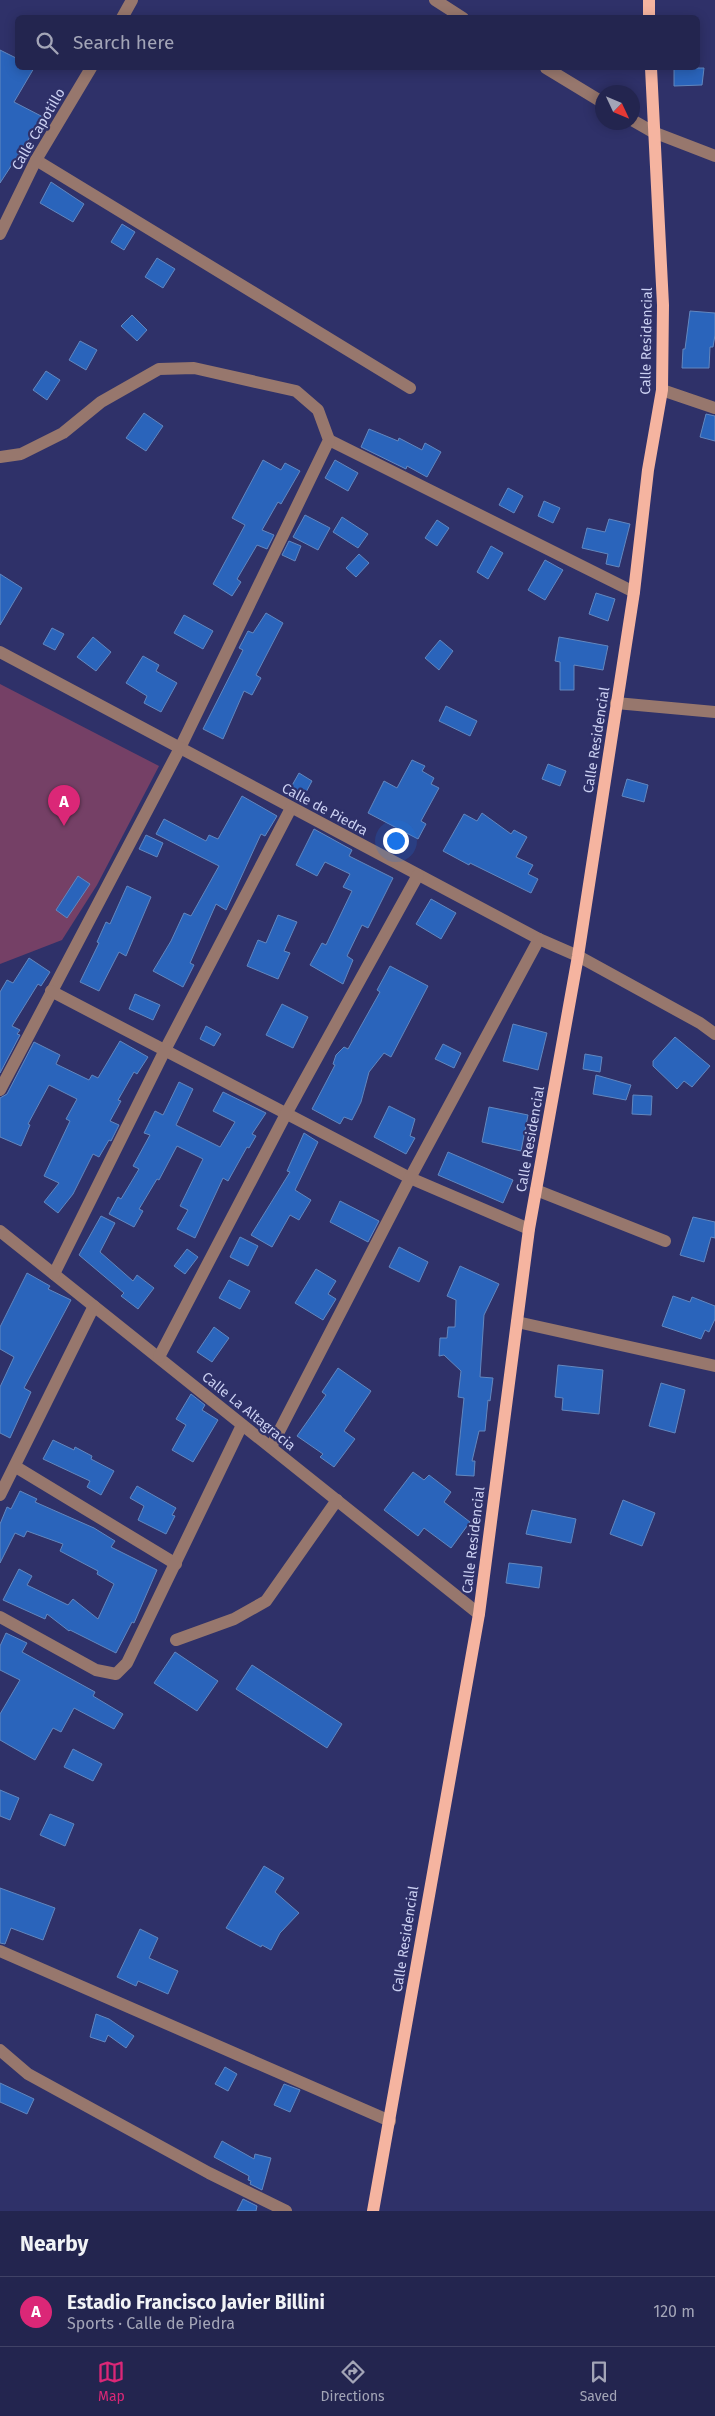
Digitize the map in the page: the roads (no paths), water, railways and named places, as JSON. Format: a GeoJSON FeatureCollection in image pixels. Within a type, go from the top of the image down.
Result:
{"type":"FeatureCollection","features":[{"type":"Feature","properties":{"kind":"main road"},"geometry":{"type":"LineString","coordinates":[[649,0],[649,15]]}},
{"type":"Feature","properties":{"kind":"main road","name":"Calle Residencial"},"geometry":{"type":"LineString","coordinates":[[373,2211],[390,2121],[429,1884],[479,1614],[529,1230],[578,956],[634,592],[648,470],[662,390],[663,305],[651,70]]}},
{"type":"Feature","properties":{"kind":"street"},"geometry":{"type":"LineString","coordinates":[[124,15],[132,0]]}},
{"type":"Feature","properties":{"kind":"street"},"geometry":{"type":"LineString","coordinates":[[434,0],[459,15]]}},
{"type":"Feature","properties":{"kind":"street","name":"Calle Capotillo"},"geometry":{"type":"LineString","coordinates":[[0,234],[36,160],[90,70]]}},
{"type":"Feature","properties":{"kind":"street"},"geometry":{"type":"LineString","coordinates":[[549,70],[595,98]]}},
{"type":"Feature","properties":{"kind":"street"},"geometry":{"type":"LineString","coordinates":[[640,125],[653,132],[715,156]]}},
{"type":"Feature","properties":{"kind":"street"},"geometry":{"type":"LineString","coordinates":[[36,160],[410,388]]}},
{"type":"Feature","properties":{"kind":"street"},"geometry":{"type":"LineString","coordinates":[[0,457],[21,454],[63,432],[100,402],[159,369],[194,368],[296,391],[318,410],[329,440],[634,592]]}},
{"type":"Feature","properties":{"kind":"street"},"geometry":{"type":"LineString","coordinates":[[662,390],[715,408]]}},
{"type":"Feature","properties":{"kind":"street"},"geometry":{"type":"LineString","coordinates":[[0,1090],[180,748],[329,440]]}},
{"type":"Feature","properties":{"kind":"street","name":"Calle de Piedra"},"geometry":{"type":"LineString","coordinates":[[0,652],[539,939],[578,956],[700,1023],[715,1034]]}},
{"type":"Feature","properties":{"kind":"street"},"geometry":{"type":"LineString","coordinates":[[616,703],[715,712]]}},
{"type":"Feature","properties":{"kind":"street"},"geometry":{"type":"LineString","coordinates":[[54,1274],[165,1050],[291,808]]}},
{"type":"Feature","properties":{"kind":"street"},"geometry":{"type":"LineString","coordinates":[[158,1357],[286,1114],[418,875]]}},
{"type":"Feature","properties":{"kind":"street"},"geometry":{"type":"LineString","coordinates":[[271,1447],[410,1178],[539,939]]}},
{"type":"Feature","properties":{"kind":"street"},"geometry":{"type":"LineString","coordinates":[[51,991],[410,1178],[529,1230]]}},
{"type":"Feature","properties":{"kind":"street"},"geometry":{"type":"LineString","coordinates":[[536,1190],[665,1241]]}},
{"type":"Feature","properties":{"kind":"street","name":"Calle La Altagracia"},"geometry":{"type":"LineString","coordinates":[[0,1231],[479,1614]]}},
{"type":"Feature","properties":{"kind":"street"},"geometry":{"type":"LineString","coordinates":[[0,1495],[16,1467],[94,1306]]}},
{"type":"Feature","properties":{"kind":"street"},"geometry":{"type":"LineString","coordinates":[[517,1322],[715,1366]]}},
{"type":"Feature","properties":{"kind":"street"},"geometry":{"type":"LineString","coordinates":[[0,1617],[96,1670],[116,1674],[128,1663],[242,1425]]}},
{"type":"Feature","properties":{"kind":"street"},"geometry":{"type":"LineString","coordinates":[[16,1467],[176,1564]]}},
{"type":"Feature","properties":{"kind":"street"},"geometry":{"type":"LineString","coordinates":[[176,1640],[234,1619],[266,1601],[337,1500]]}},
{"type":"Feature","properties":{"kind":"street"},"geometry":{"type":"LineString","coordinates":[[0,1951],[390,2121]]}},
{"type":"Feature","properties":{"kind":"street"},"geometry":{"type":"LineString","coordinates":[[0,2050],[28,2074],[209,2173],[286,2211]]}},
{"type":"Feature","properties":{"kind":"place","name":"Estadio Francisco Javier Billini"},"geometry":{"type":"Point","coordinates":[64,826]}}]}
